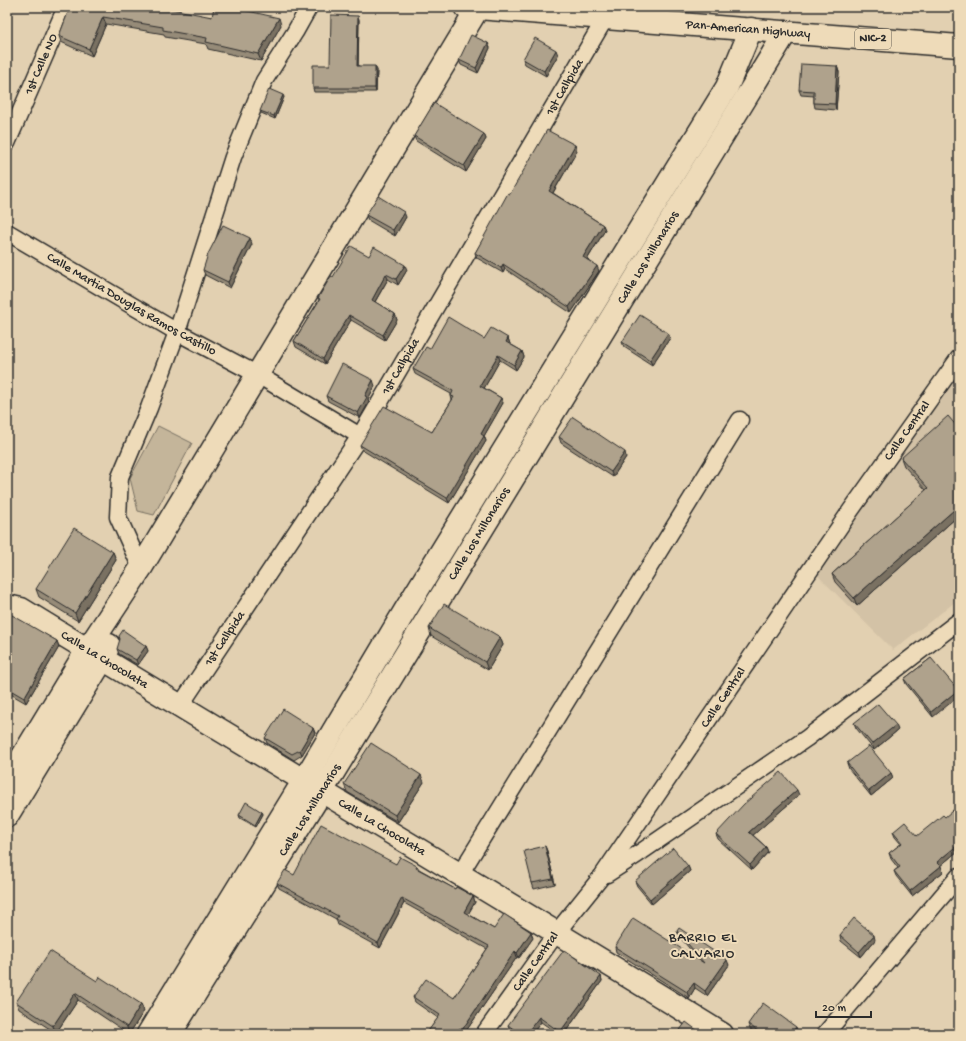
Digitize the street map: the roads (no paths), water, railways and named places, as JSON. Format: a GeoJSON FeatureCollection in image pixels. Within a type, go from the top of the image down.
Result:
{"type":"FeatureCollection","features":[{"type":"Feature","properties":{"kind":"main road","name":"Pan-American Highway"},"geometry":{"type":"LineString","coordinates":[[471,8],[510,9],[959,46]]}},
{"type":"Feature","properties":{"kind":"main road"},"geometry":{"type":"LineString","coordinates":[[7,816],[141,568],[258,375],[471,8]]}},
{"type":"Feature","properties":{"kind":"main road","name":"Calle Los Millonarios"},"geometry":{"type":"LineString","coordinates":[[170,1034],[313,786],[406,609],[727,87],[751,29]]}},
{"type":"Feature","properties":{"kind":"main road","name":"Calle Los Millonarios"},"geometry":{"type":"LineString","coordinates":[[148,1034],[313,786],[786,32]]}},
{"type":"Feature","properties":{"kind":"main road","name":"Calle La Chocolata"},"geometry":{"type":"LineString","coordinates":[[7,590],[14,608],[95,654],[557,932],[722,1034]]}},
{"type":"Feature","properties":{"kind":"main road"},"geometry":{"type":"LineString","coordinates":[[7,782],[95,654]]}},
{"type":"Feature","properties":{"kind":"street","name":"1st Calle NO"},"geometry":{"type":"LineString","coordinates":[[7,143],[66,7]]}},
{"type":"Feature","properties":{"kind":"street"},"geometry":{"type":"LineString","coordinates":[[141,568],[118,517],[120,477],[149,408],[178,332],[233,157],[264,81],[295,32],[308,7]]}},
{"type":"Feature","properties":{"kind":"street","name":"1st Callpida"},"geometry":{"type":"LineString","coordinates":[[180,706],[360,436],[606,17]]}},
{"type":"Feature","properties":{"kind":"street","name":"Calle Martia Douglas Ramos Castillo"},"geometry":{"type":"LineString","coordinates":[[7,232],[178,332],[258,375],[360,436]]}},
{"type":"Feature","properties":{"kind":"street","name":"Calle Central"},"geometry":{"type":"LineString","coordinates":[[484,1034],[557,932],[602,876],[851,510],[959,358]]}},
{"type":"Feature","properties":{"kind":"street"},"geometry":{"type":"LineString","coordinates":[[460,874],[740,420]]}},
{"type":"Feature","properties":{"kind":"street"},"geometry":{"type":"LineString","coordinates":[[602,876],[638,854],[807,738],[959,621]]}},
{"type":"Feature","properties":{"kind":"street"},"geometry":{"type":"LineString","coordinates":[[825,1034],[959,876]]}},
{"type":"Feature","properties":{"kind":"district","name":"BARRIO EL CALVARIO"},"geometry":{"type":"Point","coordinates":[703,946]}}]}
